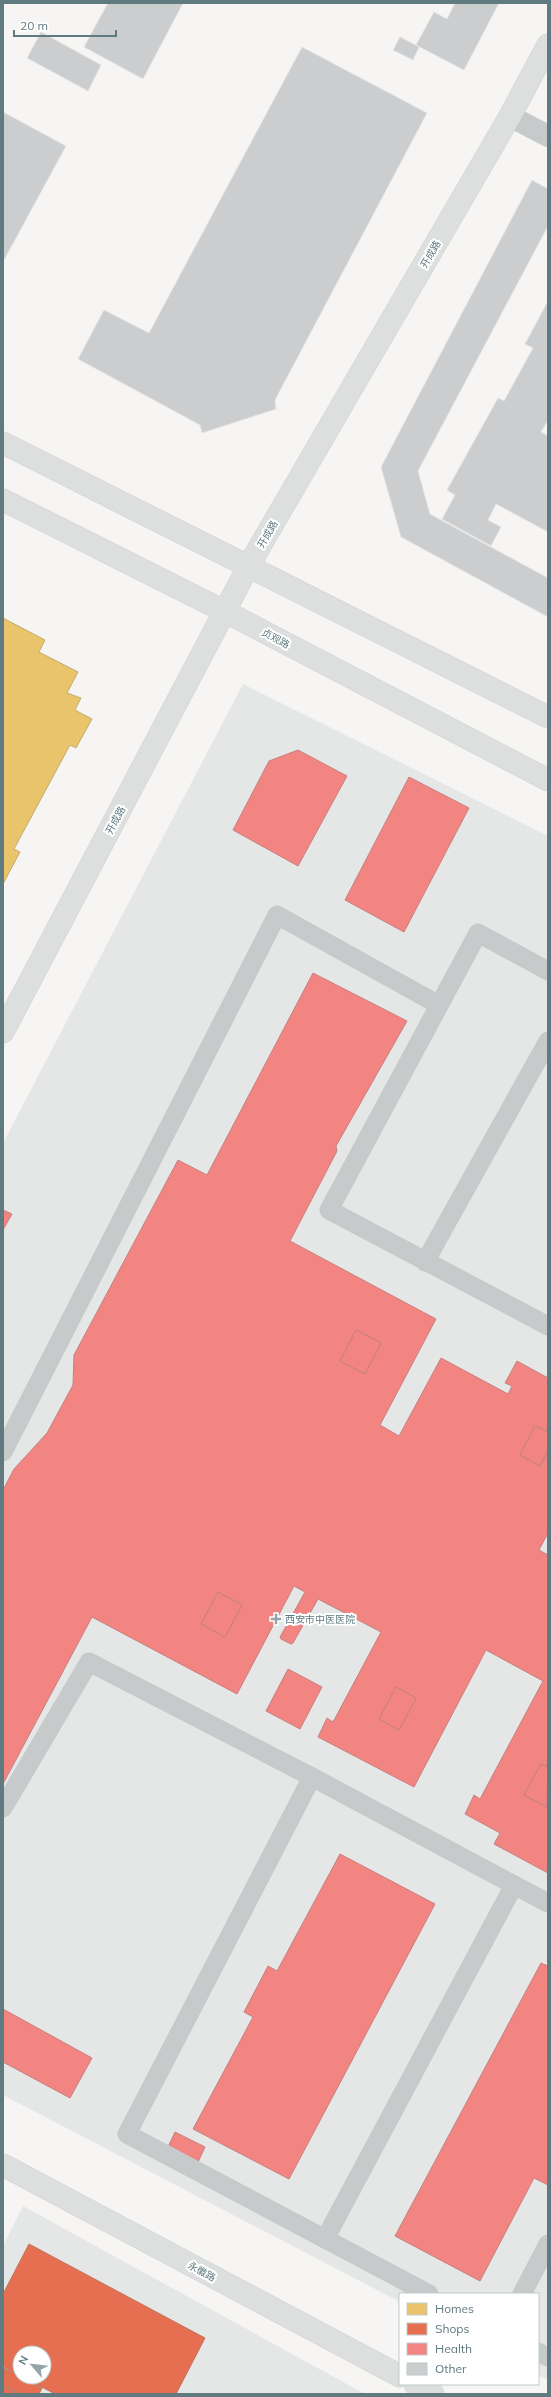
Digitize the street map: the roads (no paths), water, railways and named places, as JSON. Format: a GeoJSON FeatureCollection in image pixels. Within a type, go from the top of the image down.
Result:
{"type":"FeatureCollection","features":[{"type":"Feature","properties":{"kind":"street","name":"开成路"},"geometry":{"type":"LineString","coordinates":[[3,1032],[226,612],[249,565],[510,116],[548,45]]}},
{"type":"Feature","properties":{"kind":"street"},"geometry":{"type":"LineString","coordinates":[[510,116],[548,136]]}},
{"type":"Feature","properties":{"kind":"street"},"geometry":{"type":"LineString","coordinates":[[3,443],[249,565],[548,717]]}},
{"type":"Feature","properties":{"kind":"street","name":"贞观路"},"geometry":{"type":"LineString","coordinates":[[3,500],[226,612],[548,780]]}},
{"type":"Feature","properties":{"kind":"street","name":"永徽路"},"geometry":{"type":"LineString","coordinates":[[3,2165],[399,2375]]}},
{"type":"Feature","properties":{"kind":"street"},"geometry":{"type":"LineString","coordinates":[[417,2385],[433,2394]]}},
{"type":"Feature","properties":{"kind":"lane"},"geometry":{"type":"LineString","coordinates":[[3,1452],[277,915],[439,1005]]}},
{"type":"Feature","properties":{"kind":"lane"},"geometry":{"type":"LineString","coordinates":[[548,970],[478,933],[329,1210],[548,1326]]}},
{"type":"Feature","properties":{"kind":"lane"},"geometry":{"type":"LineString","coordinates":[[425,1262],[548,1041]]}},
{"type":"Feature","properties":{"kind":"lane"},"geometry":{"type":"LineString","coordinates":[[3,1808],[89,1662],[312,1777],[548,1903]]}},
{"type":"Feature","properties":{"kind":"lane"},"geometry":{"type":"LineString","coordinates":[[312,1777],[126,2134],[427,2293]]}},
{"type":"Feature","properties":{"kind":"lane"},"geometry":{"type":"LineString","coordinates":[[325,2239],[514,1885]]}},
{"type":"Feature","properties":{"kind":"lane"},"geometry":{"type":"LineString","coordinates":[[523,2293],[548,2244]]}},
{"type":"Feature","properties":{"kind":"lane"},"geometry":{"type":"LineString","coordinates":[[539,2352],[548,2357]]}},
{"type":"Feature","properties":{"kind":"place","name":"西安市中医医院"},"geometry":{"type":"Point","coordinates":[276,1619]}}]}
